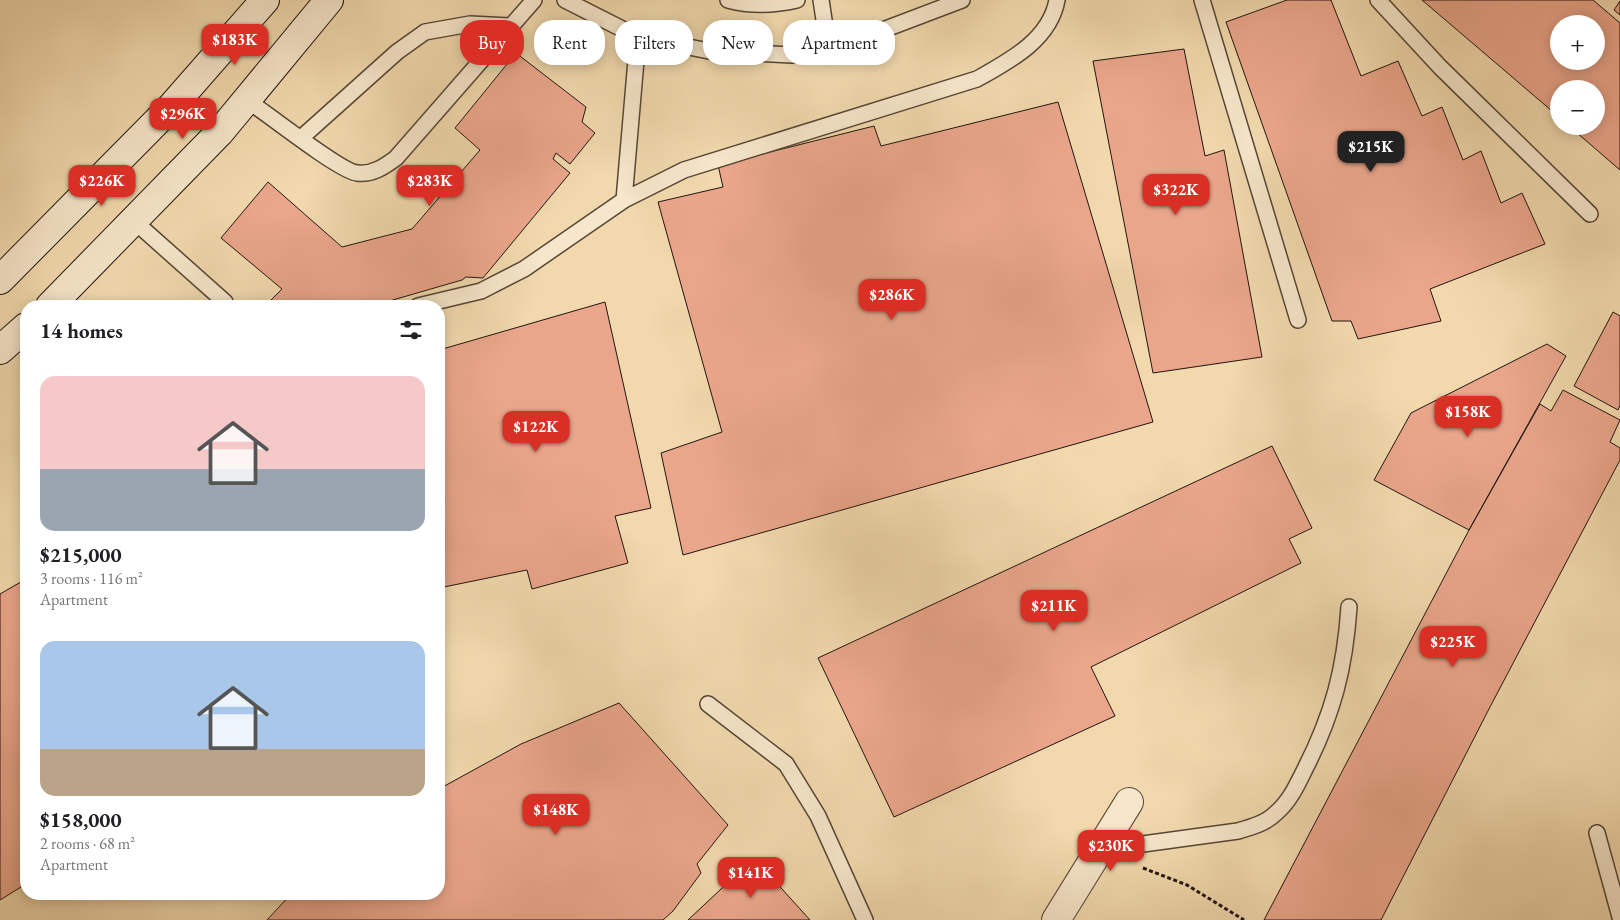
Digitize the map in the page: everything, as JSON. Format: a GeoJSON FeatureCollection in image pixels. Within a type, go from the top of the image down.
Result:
{"type":"FeatureCollection","features":[{"type":"Feature","properties":{"kind":"main road"},"geometry":{"type":"LineString","coordinates":[[0,280],[173,105],[265,0]]}},
{"type":"Feature","properties":{"kind":"main road"},"geometry":{"type":"LineString","coordinates":[[56,300],[220,132],[329,0]]}},
{"type":"Feature","properties":{"kind":"main road"},"geometry":{"type":"LineString","coordinates":[[0,350],[20,332]]}},
{"type":"Feature","properties":{"kind":"main road"},"geometry":{"type":"LineString","coordinates":[[1056,920],[1129,802]]}},
{"type":"Feature","properties":{"kind":"lane"},"geometry":{"type":"LineString","coordinates":[[516,20],[534,0]]}},
{"type":"Feature","properties":{"kind":"lane"},"geometry":{"type":"LineString","coordinates":[[728,0],[740,3],[773,4],[797,0]]}},
{"type":"Feature","properties":{"kind":"lane"},"geometry":{"type":"LineString","coordinates":[[820,0],[823,20]]}},
{"type":"Feature","properties":{"kind":"lane"},"geometry":{"type":"LineString","coordinates":[[895,23],[933,5],[962,0]]}},
{"type":"Feature","properties":{"kind":"lane"},"geometry":{"type":"LineString","coordinates":[[443,300],[481,291],[524,269],[624,200],[684,170],[730,154],[977,79],[1020,54],[1042,32],[1055,11],[1057,0]]}},
{"type":"Feature","properties":{"kind":"lane"},"geometry":{"type":"LineString","coordinates":[[1201,0],[1298,320]]}},
{"type":"Feature","properties":{"kind":"lane"},"geometry":{"type":"LineString","coordinates":[[1378,0],[1440,67],[1590,214]]}},
{"type":"Feature","properties":{"kind":"lane"},"geometry":{"type":"LineString","coordinates":[[572,2],[615,25]]}},
{"type":"Feature","properties":{"kind":"lane"},"geometry":{"type":"LineString","coordinates":[[301,138],[397,52],[425,32],[460,26]]}},
{"type":"Feature","properties":{"kind":"lane"},"geometry":{"type":"LineString","coordinates":[[693,48],[709,51],[783,55]]}},
{"type":"Feature","properties":{"kind":"lane"},"geometry":{"type":"LineString","coordinates":[[247,100],[336,163],[357,174],[380,170],[396,158],[477,65]]}},
{"type":"Feature","properties":{"kind":"lane"},"geometry":{"type":"LineString","coordinates":[[624,200],[636,65]]}},
{"type":"Feature","properties":{"kind":"lane"},"geometry":{"type":"LineString","coordinates":[[134,221],[223,300]]}},
{"type":"Feature","properties":{"kind":"lane"},"geometry":{"type":"LineString","coordinates":[[1100,850],[1238,831],[1259,824],[1275,814],[1291,798],[1314,753],[1335,699],[1347,648],[1349,607]]}},
{"type":"Feature","properties":{"kind":"lane"},"geometry":{"type":"LineString","coordinates":[[708,704],[786,764],[818,816],[865,920]]}},
{"type":"Feature","properties":{"kind":"lane"},"geometry":{"type":"LineString","coordinates":[[1597,833],[1620,917]]}},
{"type":"Feature","properties":{"kind":"path"},"geometry":{"type":"LineString","coordinates":[[1100,850],[1186,885],[1244,920]]}},
{"type":"Feature","properties":{"kind":"building"},"geometry":{"type":"Polygon","coordinates":[[[1287,0],[1331,0],[1361,76],[1398,61],[1422,116],[1442,107],[1463,160],[1481,151],[1501,203],[1522,193],[1545,244],[1430,289],[1441,321],[1358,339],[1351,321],[1332,321],[1226,22],[1287,0]]]}},
{"type":"Feature","properties":{"kind":"building"},"geometry":{"type":"Polygon","coordinates":[[[1422,0],[1593,0],[1620,23],[1620,170],[1579,135],[1605,135],[1605,80],[1550,80],[1550,109],[1422,0]]]}},
{"type":"Feature","properties":{"kind":"building"},"geometry":{"type":"Polygon","coordinates":[[[1620,1],[1620,15],[1614,10],[1620,1]]]}},
{"type":"Feature","properties":{"kind":"building"},"geometry":{"type":"Polygon","coordinates":[[[1184,49],[1205,156],[1224,150],[1262,357],[1153,373],[1093,61],[1184,49]]]}},
{"type":"Feature","properties":{"kind":"building"},"geometry":{"type":"Polygon","coordinates":[[[524,59],[586,107],[582,122],[595,133],[570,164],[556,153],[553,159],[570,173],[483,278],[466,277],[462,280],[393,300],[271,300],[282,289],[221,238],[268,182],[342,247],[412,229],[480,150],[455,128],[506,65],[524,65],[524,59]]]}},
{"type":"Feature","properties":{"kind":"building"},"geometry":{"type":"Polygon","coordinates":[[[1058,102],[1153,422],[683,555],[661,453],[722,432],[658,202],[723,187],[718,165],[874,126],[881,146],[1058,102]]]}},
{"type":"Feature","properties":{"kind":"building"},"geometry":{"type":"Polygon","coordinates":[[[605,302],[651,508],[615,516],[628,563],[532,589],[527,570],[445,587],[445,348],[605,302]]]}},
{"type":"Feature","properties":{"kind":"building"},"geometry":{"type":"Polygon","coordinates":[[[1613,312],[1620,316],[1620,405],[1618,410],[1574,386],[1613,312]]]}},
{"type":"Feature","properties":{"kind":"building"},"geometry":{"type":"Polygon","coordinates":[[[1547,344],[1566,356],[1469,530],[1374,480],[1411,413],[1547,344]]]}},
{"type":"Feature","properties":{"kind":"building"},"geometry":{"type":"Polygon","coordinates":[[[1563,390],[1620,420],[1610,442],[1620,448],[1620,460],[1381,920],[1264,920],[1469,530],[1540,404],[1551,411],[1563,390]]]}},
{"type":"Feature","properties":{"kind":"building"},"geometry":{"type":"Polygon","coordinates":[[[1272,446],[1312,528],[1289,539],[1301,563],[1091,667],[1115,716],[894,817],[818,658],[1272,446]]]}},
{"type":"Feature","properties":{"kind":"building"},"geometry":{"type":"Polygon","coordinates":[[[20,582],[20,888],[0,900],[0,594],[20,582]]]}},
{"type":"Feature","properties":{"kind":"building"},"geometry":{"type":"Polygon","coordinates":[[[619,703],[728,825],[697,864],[701,873],[673,911],[663,920],[267,920],[285,900],[445,900],[445,786],[521,744],[619,703]]]}},
{"type":"Feature","properties":{"kind":"building"},"geometry":{"type":"Polygon","coordinates":[[[754,858],[810,920],[688,920],[754,858]]]}}]}
